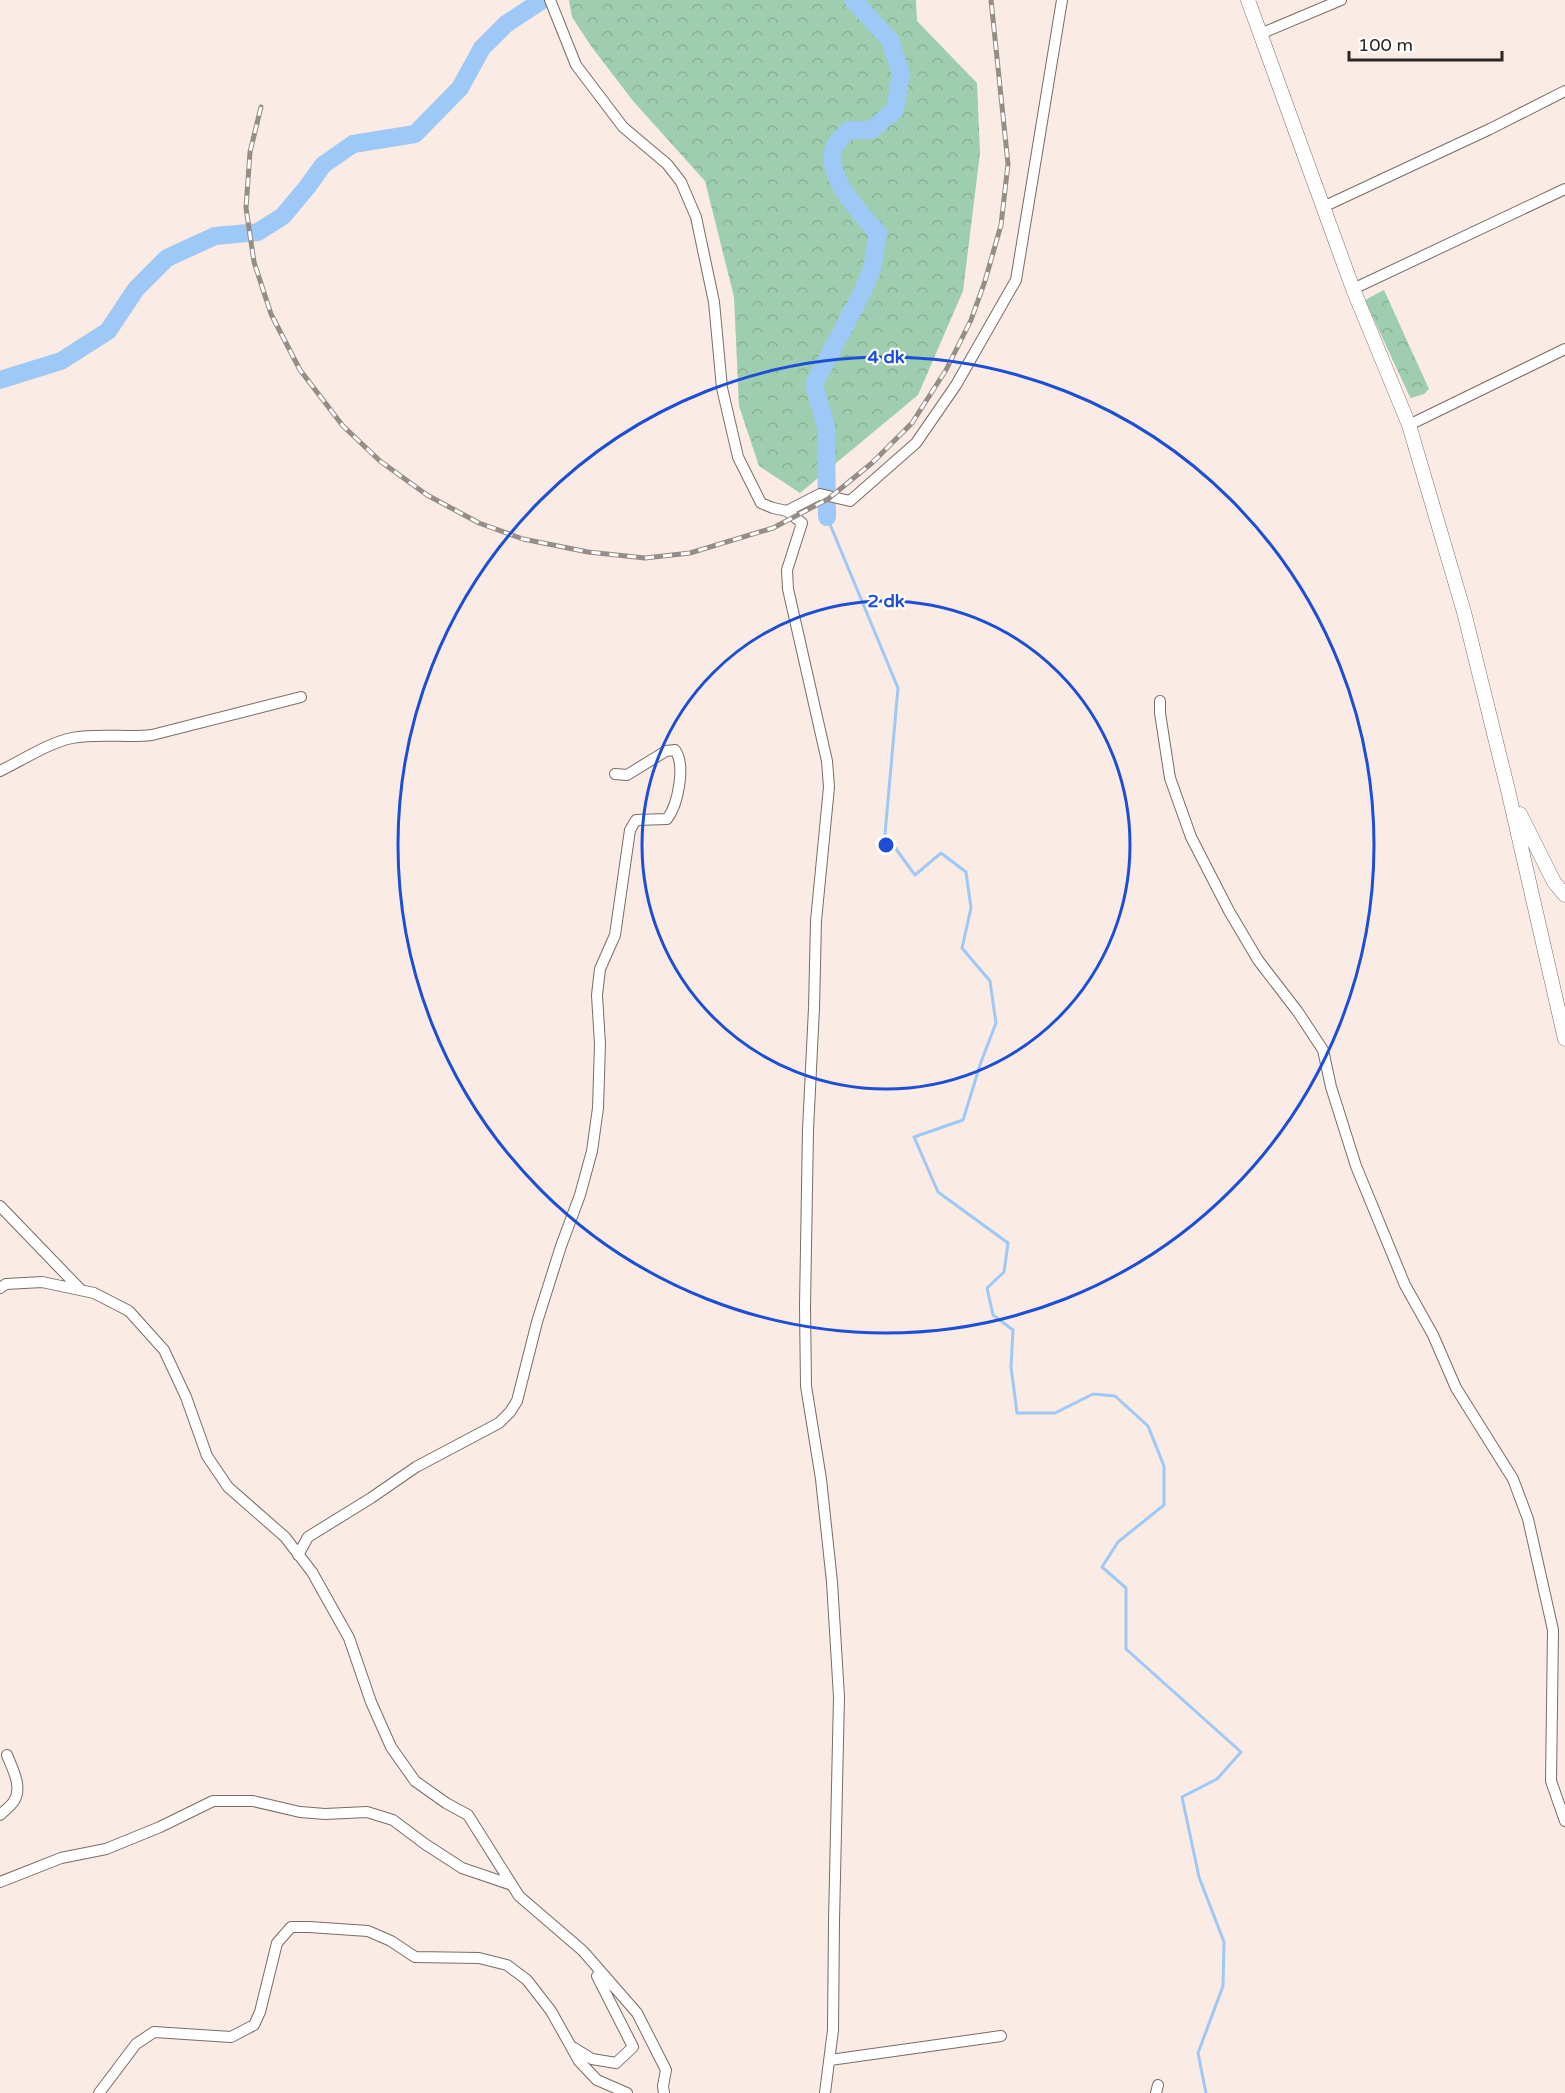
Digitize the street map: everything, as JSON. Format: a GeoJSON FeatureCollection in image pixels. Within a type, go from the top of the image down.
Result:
{"type":"FeatureCollection","features":[{"type":"Feature","properties":{"kind":"main road"},"geometry":{"type":"LineString","coordinates":[[1248,0],[1353,289],[1409,425],[1464,612],[1508,790],[1565,1039]]}},
{"type":"Feature","properties":{"kind":"main road"},"geometry":{"type":"LineString","coordinates":[[1508,790],[1554,882],[1565,895]]}},
{"type":"Feature","properties":{"kind":"street"},"geometry":{"type":"LineString","coordinates":[[550,0],[576,65],[623,127],[667,164],[681,182],[696,217],[714,302],[723,388],[738,457],[761,503],[787,511],[802,523],[787,570],[788,589],[826,761],[829,787],[816,921],[808,1130],[805,1306],[806,1386],[821,1479],[832,1582],[839,1697],[833,2030],[825,2093]]}},
{"type":"Feature","properties":{"kind":"street"},"geometry":{"type":"LineString","coordinates":[[787,511],[820,494],[850,501],[916,443],[956,385],[1016,280],[1062,0]]}},
{"type":"Feature","properties":{"kind":"street"},"geometry":{"type":"LineString","coordinates":[[1260,34],[1341,0]]}},
{"type":"Feature","properties":{"kind":"street"},"geometry":{"type":"LineString","coordinates":[[1323,207],[1490,129],[1565,91]]}},
{"type":"Feature","properties":{"kind":"street"},"geometry":{"type":"LineString","coordinates":[[1353,289],[1565,189]]}},
{"type":"Feature","properties":{"kind":"street"},"geometry":{"type":"LineString","coordinates":[[1409,425],[1565,349]]}},
{"type":"Feature","properties":{"kind":"street"},"geometry":{"type":"LineString","coordinates":[[0,771],[64,740],[85,737],[152,735],[301,697]]}},
{"type":"Feature","properties":{"kind":"street"},"geometry":{"type":"LineString","coordinates":[[1160,701],[1170,778],[1191,837],[1229,911],[1258,960],[1298,1012],[1323,1050],[1331,1087],[1356,1166],[1405,1285],[1433,1335],[1456,1388],[1513,1479],[1528,1519],[1553,1630],[1551,1781],[1565,1821]]}},
{"type":"Feature","properties":{"kind":"street"},"geometry":{"type":"LineString","coordinates":[[298,1555],[308,1537],[416,1467],[499,1423],[517,1401],[537,1322],[580,1195],[592,1151],[599,1087],[600,1044],[597,995],[600,969],[615,935],[630,830],[636,820],[667,819],[672,811],[680,781],[680,757],[675,750],[666,751],[627,776],[615,774]]}},
{"type":"Feature","properties":{"kind":"street"},"geometry":{"type":"LineString","coordinates":[[0,1206],[81,1291]]}},
{"type":"Feature","properties":{"kind":"street"},"geometry":{"type":"LineString","coordinates":[[0,1288],[6,1284],[42,1282],[94,1293],[129,1311],[164,1350],[186,1397],[207,1456],[228,1487],[285,1538],[312,1572],[349,1638],[371,1702],[392,1747],[415,1781],[468,1815],[519,1896],[583,1951],[637,2013],[666,2070],[664,2093]]}},
{"type":"Feature","properties":{"kind":"street"},"geometry":{"type":"LineString","coordinates":[[0,1815],[14,1802],[18,1790],[15,1774],[7,1755]]}},
{"type":"Feature","properties":{"kind":"street"},"geometry":{"type":"LineString","coordinates":[[0,1882],[61,1858],[106,1849],[160,1827],[213,1801],[253,1801],[300,1812],[325,1814],[367,1812],[393,1820],[462,1868],[512,1885]]}},
{"type":"Feature","properties":{"kind":"street"},"geometry":{"type":"LineString","coordinates":[[99,2093],[136,2044],[154,2032],[231,2037],[254,2025],[260,2012],[277,1943],[291,1928],[309,1927],[368,1931],[391,1941],[415,1957],[479,1958],[507,1965],[528,1980],[551,2011],[579,2061],[597,2079],[627,2093]]}},
{"type":"Feature","properties":{"kind":"street"},"geometry":{"type":"LineString","coordinates":[[570,2045],[592,2059],[616,2063],[633,2047],[591,1962]]}},
{"type":"Feature","properties":{"kind":"street"},"geometry":{"type":"LineString","coordinates":[[830,2060],[1001,2036]]}},
{"type":"Feature","properties":{"kind":"green space"},"geometry":{"type":"Polygon","coordinates":[[[569,0],[916,0],[917,21],[977,83],[980,153],[963,291],[918,395],[800,493],[759,466],[739,406],[734,297],[705,181],[633,101],[591,46],[572,17],[569,0]]]}},
{"type":"Feature","properties":{"kind":"green space"},"geometry":{"type":"Polygon","coordinates":[[[1384,290],[1429,389],[1424,394],[1411,398],[1409,395],[1365,300],[1384,290]]]}},
{"type":"Feature","properties":{"kind":"waterway"},"geometry":{"type":"LineString","coordinates":[[827,517],[826,427],[814,384],[861,295],[872,269],[878,233],[846,194],[834,171],[832,159],[838,141],[849,130],[871,130],[895,110],[901,74],[890,40],[853,0]]}},
{"type":"Feature","properties":{"kind":"waterway"},"geometry":{"type":"LineString","coordinates":[[0,380],[61,361],[108,331],[136,289],[167,258],[215,236],[258,232],[283,216],[323,165],[353,144],[415,134],[460,88],[482,48],[506,24],[541,1]]}},
{"type":"Feature","properties":{"kind":"waterway"},"geometry":{"type":"LineString","coordinates":[[827,517],[898,688],[885,834],[915,875],[941,853],[966,872],[971,908],[962,948],[990,981],[996,1023],[963,1120],[914,1137],[938,1192],[1008,1243],[1004,1272],[987,1288],[993,1315],[1013,1330],[1011,1367],[1017,1413],[1055,1413],[1093,1394],[1115,1396],[1148,1426],[1164,1466],[1164,1505],[1118,1542],[1102,1567],[1126,1588],[1126,1649],[1241,1752],[1217,1779],[1182,1797],[1199,1877],[1224,1942],[1223,1986],[1198,2053],[1206,2093]]}},
{"type":"Feature","properties":{"kind":"railway"},"geometry":{"type":"LineString","coordinates":[[261,107],[250,152],[246,208],[254,262],[271,314],[300,370],[343,426],[380,461],[427,495],[479,523],[523,539],[588,552],[645,558],[690,553],[773,528],[828,499],[872,463],[912,423],[946,370],[971,320],[1001,225],[1008,164],[991,0]]}}]}
